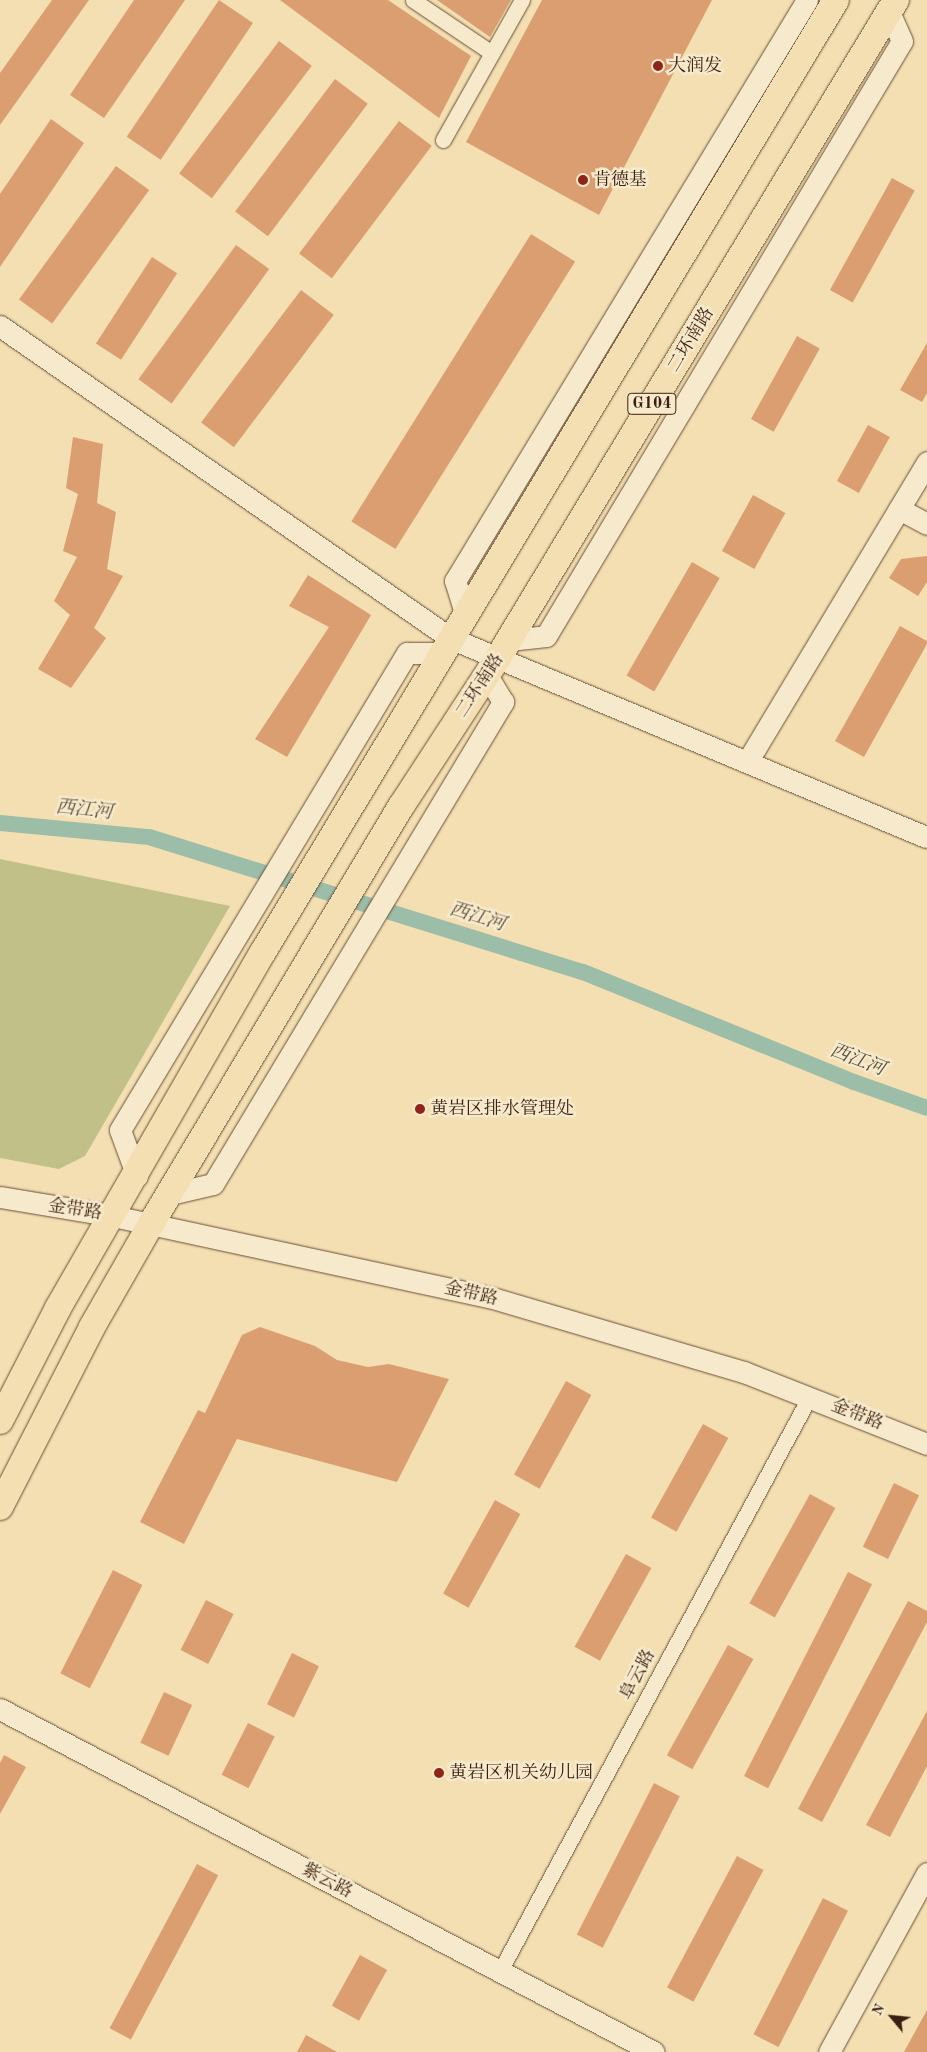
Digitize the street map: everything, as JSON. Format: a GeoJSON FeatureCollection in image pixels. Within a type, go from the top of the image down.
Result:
{"type":"FeatureCollection","features":[{"type":"Feature","properties":{"kind":"highway","name":"G104"},"geometry":{"type":"LineString","coordinates":[[137,1176],[263,952],[364,789],[465,613],[836,0]]}},
{"type":"Feature","properties":{"kind":"highway","name":"二环南路"},"geometry":{"type":"LineString","coordinates":[[0,1507],[92,1327],[150,1224],[170,1194],[402,806],[498,658],[893,6]]}},
{"type":"Feature","properties":{"kind":"highway"},"geometry":{"type":"LineString","coordinates":[[0,1421],[58,1308],[137,1176]]}},
{"type":"Feature","properties":{"kind":"street"},"geometry":{"type":"LineString","coordinates":[[413,0],[492,53]]}},
{"type":"Feature","properties":{"kind":"street"},"geometry":{"type":"LineString","coordinates":[[443,140],[522,0]]}},
{"type":"Feature","properties":{"kind":"street"},"geometry":{"type":"LineString","coordinates":[[465,613],[455,582],[807,0]]}},
{"type":"Feature","properties":{"kind":"street"},"geometry":{"type":"LineString","coordinates":[[0,326],[446,645],[498,658],[926,837]]}},
{"type":"Feature","properties":{"kind":"street"},"geometry":{"type":"LineString","coordinates":[[747,762],[927,462]]}},
{"type":"Feature","properties":{"kind":"street"},"geometry":{"type":"LineString","coordinates":[[899,509],[927,524]]}},
{"type":"Feature","properties":{"kind":"street"},"geometry":{"type":"LineString","coordinates":[[137,1176],[120,1130],[408,653],[446,645]]}},
{"type":"Feature","properties":{"kind":"street"},"geometry":{"type":"LineString","coordinates":[[170,1194],[213,1184],[503,702],[498,658]]}},
{"type":"Feature","properties":{"kind":"street","name":"金带路"},"geometry":{"type":"LineString","coordinates":[[0,1197],[113,1216],[489,1297],[744,1372],[810,1396],[927,1444]]}},
{"type":"Feature","properties":{"kind":"street","name":"阜云路"},"geometry":{"type":"LineString","coordinates":[[500,1971],[810,1396]]}},
{"type":"Feature","properties":{"kind":"street","name":"紫云路"},"geometry":{"type":"LineString","coordinates":[[0,1709],[654,2052]]}},
{"type":"Feature","properties":{"kind":"street"},"geometry":{"type":"LineString","coordinates":[[829,2052],[927,1873]]}},
{"type":"Feature","properties":{"kind":"shaded area"},"geometry":{"type":"Polygon","coordinates":[[[0,859],[230,906],[85,1156],[59,1169],[0,1158],[0,859]]]}},
{"type":"Feature","properties":{"kind":"building"},"geometry":{"type":"Polygon","coordinates":[[[52,0],[89,0],[0,125],[0,73],[52,0]]]}},
{"type":"Feature","properties":{"kind":"building"},"geometry":{"type":"Polygon","coordinates":[[[134,0],[185,0],[104,118],[70,95],[134,0]]]}},
{"type":"Feature","properties":{"kind":"building"},"geometry":{"type":"Polygon","coordinates":[[[219,0],[253,23],[161,160],[127,137],[219,0]]]}},
{"type":"Feature","properties":{"kind":"building"},"geometry":{"type":"Polygon","coordinates":[[[280,0],[388,0],[471,56],[439,118],[280,0]]]}},
{"type":"Feature","properties":{"kind":"building"},"geometry":{"type":"Polygon","coordinates":[[[437,0],[511,0],[490,37],[437,0]]]}},
{"type":"Feature","properties":{"kind":"building"},"geometry":{"type":"Polygon","coordinates":[[[542,0],[712,0],[599,215],[466,142],[542,0]]]}},
{"type":"Feature","properties":{"kind":"building"},"geometry":{"type":"Polygon","coordinates":[[[279,41],[312,66],[212,198],[179,174],[279,41]]]}},
{"type":"Feature","properties":{"kind":"building"},"geometry":{"type":"Polygon","coordinates":[[[335,79],[368,104],[268,236],[235,212],[335,79]]]}},
{"type":"Feature","properties":{"kind":"building"},"geometry":{"type":"Polygon","coordinates":[[[51,119],[84,143],[0,267],[0,194],[51,119]]]}},
{"type":"Feature","properties":{"kind":"building"},"geometry":{"type":"Polygon","coordinates":[[[399,121],[432,146],[332,278],[299,254],[399,121]]]}},
{"type":"Feature","properties":{"kind":"building"},"geometry":{"type":"Polygon","coordinates":[[[116,166],[149,190],[52,324],[19,299],[116,166]]]}},
{"type":"Feature","properties":{"kind":"building"},"geometry":{"type":"Polygon","coordinates":[[[892,178],[915,191],[853,303],[830,290],[892,178]]]}},
{"type":"Feature","properties":{"kind":"building"},"geometry":{"type":"Polygon","coordinates":[[[531,234],[575,262],[395,549],[351,521],[531,234]]]}},
{"type":"Feature","properties":{"kind":"building"},"geometry":{"type":"Polygon","coordinates":[[[236,245],[269,269],[172,403],[138,379],[236,245]]]}},
{"type":"Feature","properties":{"kind":"building"},"geometry":{"type":"Polygon","coordinates":[[[152,257],[177,273],[121,360],[96,343],[152,257]]]}},
{"type":"Feature","properties":{"kind":"building"},"geometry":{"type":"Polygon","coordinates":[[[301,290],[334,315],[234,447],[201,423],[301,290]]]}},
{"type":"Feature","properties":{"kind":"building"},"geometry":{"type":"Polygon","coordinates":[[[797,336],[820,349],[774,432],[751,419],[797,336]]]}},
{"type":"Feature","properties":{"kind":"building"},"geometry":{"type":"Polygon","coordinates":[[[927,343],[927,393],[922,402],[900,390],[927,343]]]}},
{"type":"Feature","properties":{"kind":"building"},"geometry":{"type":"Polygon","coordinates":[[[868,425],[890,437],[859,493],[837,481],[868,425]]]}},
{"type":"Feature","properties":{"kind":"building"},"geometry":{"type":"Polygon","coordinates":[[[73,437],[103,444],[97,503],[116,512],[107,569],[123,576],[94,628],[106,638],[71,688],[38,669],[70,615],[54,601],[77,557],[63,551],[78,494],[66,488],[73,437]]]}},
{"type":"Feature","properties":{"kind":"building"},"geometry":{"type":"Polygon","coordinates":[[[753,495],[785,513],[754,569],[722,551],[753,495]]]}},
{"type":"Feature","properties":{"kind":"building"},"geometry":{"type":"Polygon","coordinates":[[[927,556],[927,582],[918,596],[889,578],[901,559],[927,556]]]}},
{"type":"Feature","properties":{"kind":"building"},"geometry":{"type":"Polygon","coordinates":[[[692,562],[720,578],[654,691],[626,675],[692,562]]]}},
{"type":"Feature","properties":{"kind":"building"},"geometry":{"type":"Polygon","coordinates":[[[308,575],[371,615],[287,757],[255,739],[329,627],[289,606],[308,575]]]}},
{"type":"Feature","properties":{"kind":"building"},"geometry":{"type":"Polygon","coordinates":[[[900,626],[927,641],[927,644],[864,757],[835,741],[900,626]]]}},
{"type":"Feature","properties":{"kind":"building"},"geometry":{"type":"Polygon","coordinates":[[[260,1327],[315,1346],[337,1360],[368,1367],[389,1364],[449,1379],[397,1482],[237,1439],[184,1544],[140,1522],[198,1410],[205,1413],[242,1335],[260,1327]]]}},
{"type":"Feature","properties":{"kind":"building"},"geometry":{"type":"Polygon","coordinates":[[[566,1381],[591,1395],[539,1489],[514,1475],[566,1381]]]}},
{"type":"Feature","properties":{"kind":"building"},"geometry":{"type":"Polygon","coordinates":[[[703,1424],[728,1438],[676,1532],[651,1518],[703,1424]]]}},
{"type":"Feature","properties":{"kind":"building"},"geometry":{"type":"Polygon","coordinates":[[[894,1483],[919,1495],[888,1559],[863,1547],[894,1483]]]}},
{"type":"Feature","properties":{"kind":"building"},"geometry":{"type":"Polygon","coordinates":[[[810,1494],[835,1508],[775,1617],[749,1603],[810,1494]]]}},
{"type":"Feature","properties":{"kind":"building"},"geometry":{"type":"Polygon","coordinates":[[[495,1500],[520,1514],[468,1608],[443,1594],[495,1500]]]}},
{"type":"Feature","properties":{"kind":"building"},"geometry":{"type":"Polygon","coordinates":[[[626,1554],[651,1568],[600,1661],[575,1647],[626,1554]]]}},
{"type":"Feature","properties":{"kind":"building"},"geometry":{"type":"Polygon","coordinates":[[[113,1570],[142,1585],[90,1688],[60,1673],[113,1570]]]}},
{"type":"Feature","properties":{"kind":"building"},"geometry":{"type":"Polygon","coordinates":[[[848,1572],[872,1584],[768,1788],[744,1776],[848,1572]]]}},
{"type":"Feature","properties":{"kind":"building"},"geometry":{"type":"Polygon","coordinates":[[[206,1600],[234,1614],[208,1664],[181,1650],[206,1600]]]}},
{"type":"Feature","properties":{"kind":"building"},"geometry":{"type":"Polygon","coordinates":[[[908,1601],[927,1611],[927,1622],[822,1822],[798,1809],[908,1601]]]}},
{"type":"Feature","properties":{"kind":"building"},"geometry":{"type":"Polygon","coordinates":[[[728,1645],[753,1659],[692,1769],[667,1755],[728,1645]]]}},
{"type":"Feature","properties":{"kind":"building"},"geometry":{"type":"Polygon","coordinates":[[[292,1653],[319,1666],[294,1717],[267,1704],[292,1653]]]}},
{"type":"Feature","properties":{"kind":"building"},"geometry":{"type":"Polygon","coordinates":[[[164,1692],[192,1705],[168,1756],[140,1743],[164,1692]]]}},
{"type":"Feature","properties":{"kind":"building"},"geometry":{"type":"Polygon","coordinates":[[[927,1711],[927,1766],[890,1837],[866,1825],[927,1711]]]}},
{"type":"Feature","properties":{"kind":"building"},"geometry":{"type":"Polygon","coordinates":[[[248,1723],[275,1737],[248,1788],[222,1775],[248,1723]]]}},
{"type":"Feature","properties":{"kind":"building"},"geometry":{"type":"Polygon","coordinates":[[[4,1755],[26,1767],[0,1814],[0,1763],[4,1755]]]}},
{"type":"Feature","properties":{"kind":"building"},"geometry":{"type":"Polygon","coordinates":[[[654,1783],[680,1796],[603,1948],[577,1934],[654,1783]]]}},
{"type":"Feature","properties":{"kind":"building"},"geometry":{"type":"Polygon","coordinates":[[[737,1856],[763,1870],[694,2002],[667,1988],[737,1856]]]}},
{"type":"Feature","properties":{"kind":"building"},"geometry":{"type":"Polygon","coordinates":[[[197,1864],[218,1875],[131,2039],[110,2028],[197,1864]]]}},
{"type":"Feature","properties":{"kind":"building"},"geometry":{"type":"Polygon","coordinates":[[[823,1898],[848,1911],[778,2047],[754,2034],[823,1898]]]}},
{"type":"Feature","properties":{"kind":"building"},"geometry":{"type":"Polygon","coordinates":[[[360,1955],[387,1970],[359,2021],[332,2006],[360,1955]]]}},
{"type":"Feature","properties":{"kind":"building"},"geometry":{"type":"Polygon","coordinates":[[[927,2010],[927,2052],[904,2052],[927,2010]]]}},
{"type":"Feature","properties":{"kind":"building"},"geometry":{"type":"Polygon","coordinates":[[[306,2035],[337,2052],[297,2052],[306,2035]]]}},
{"type":"Feature","properties":{"kind":"waterway","name":"西江河"},"geometry":{"type":"LineString","coordinates":[[0,823],[149,837],[583,972],[854,1082],[927,1108]]}},
{"type":"Feature","properties":{"kind":"place","name":"大润发"},"geometry":{"type":"Point","coordinates":[658,66]}},
{"type":"Feature","properties":{"kind":"place","name":"肯德基"},"geometry":{"type":"Point","coordinates":[583,180]}},
{"type":"Feature","properties":{"kind":"place","name":"黄岩区排水管理处"},"geometry":{"type":"Point","coordinates":[420,1109]}},
{"type":"Feature","properties":{"kind":"place","name":"黄岩区机关幼儿园"},"geometry":{"type":"Point","coordinates":[439,1773]}}]}
